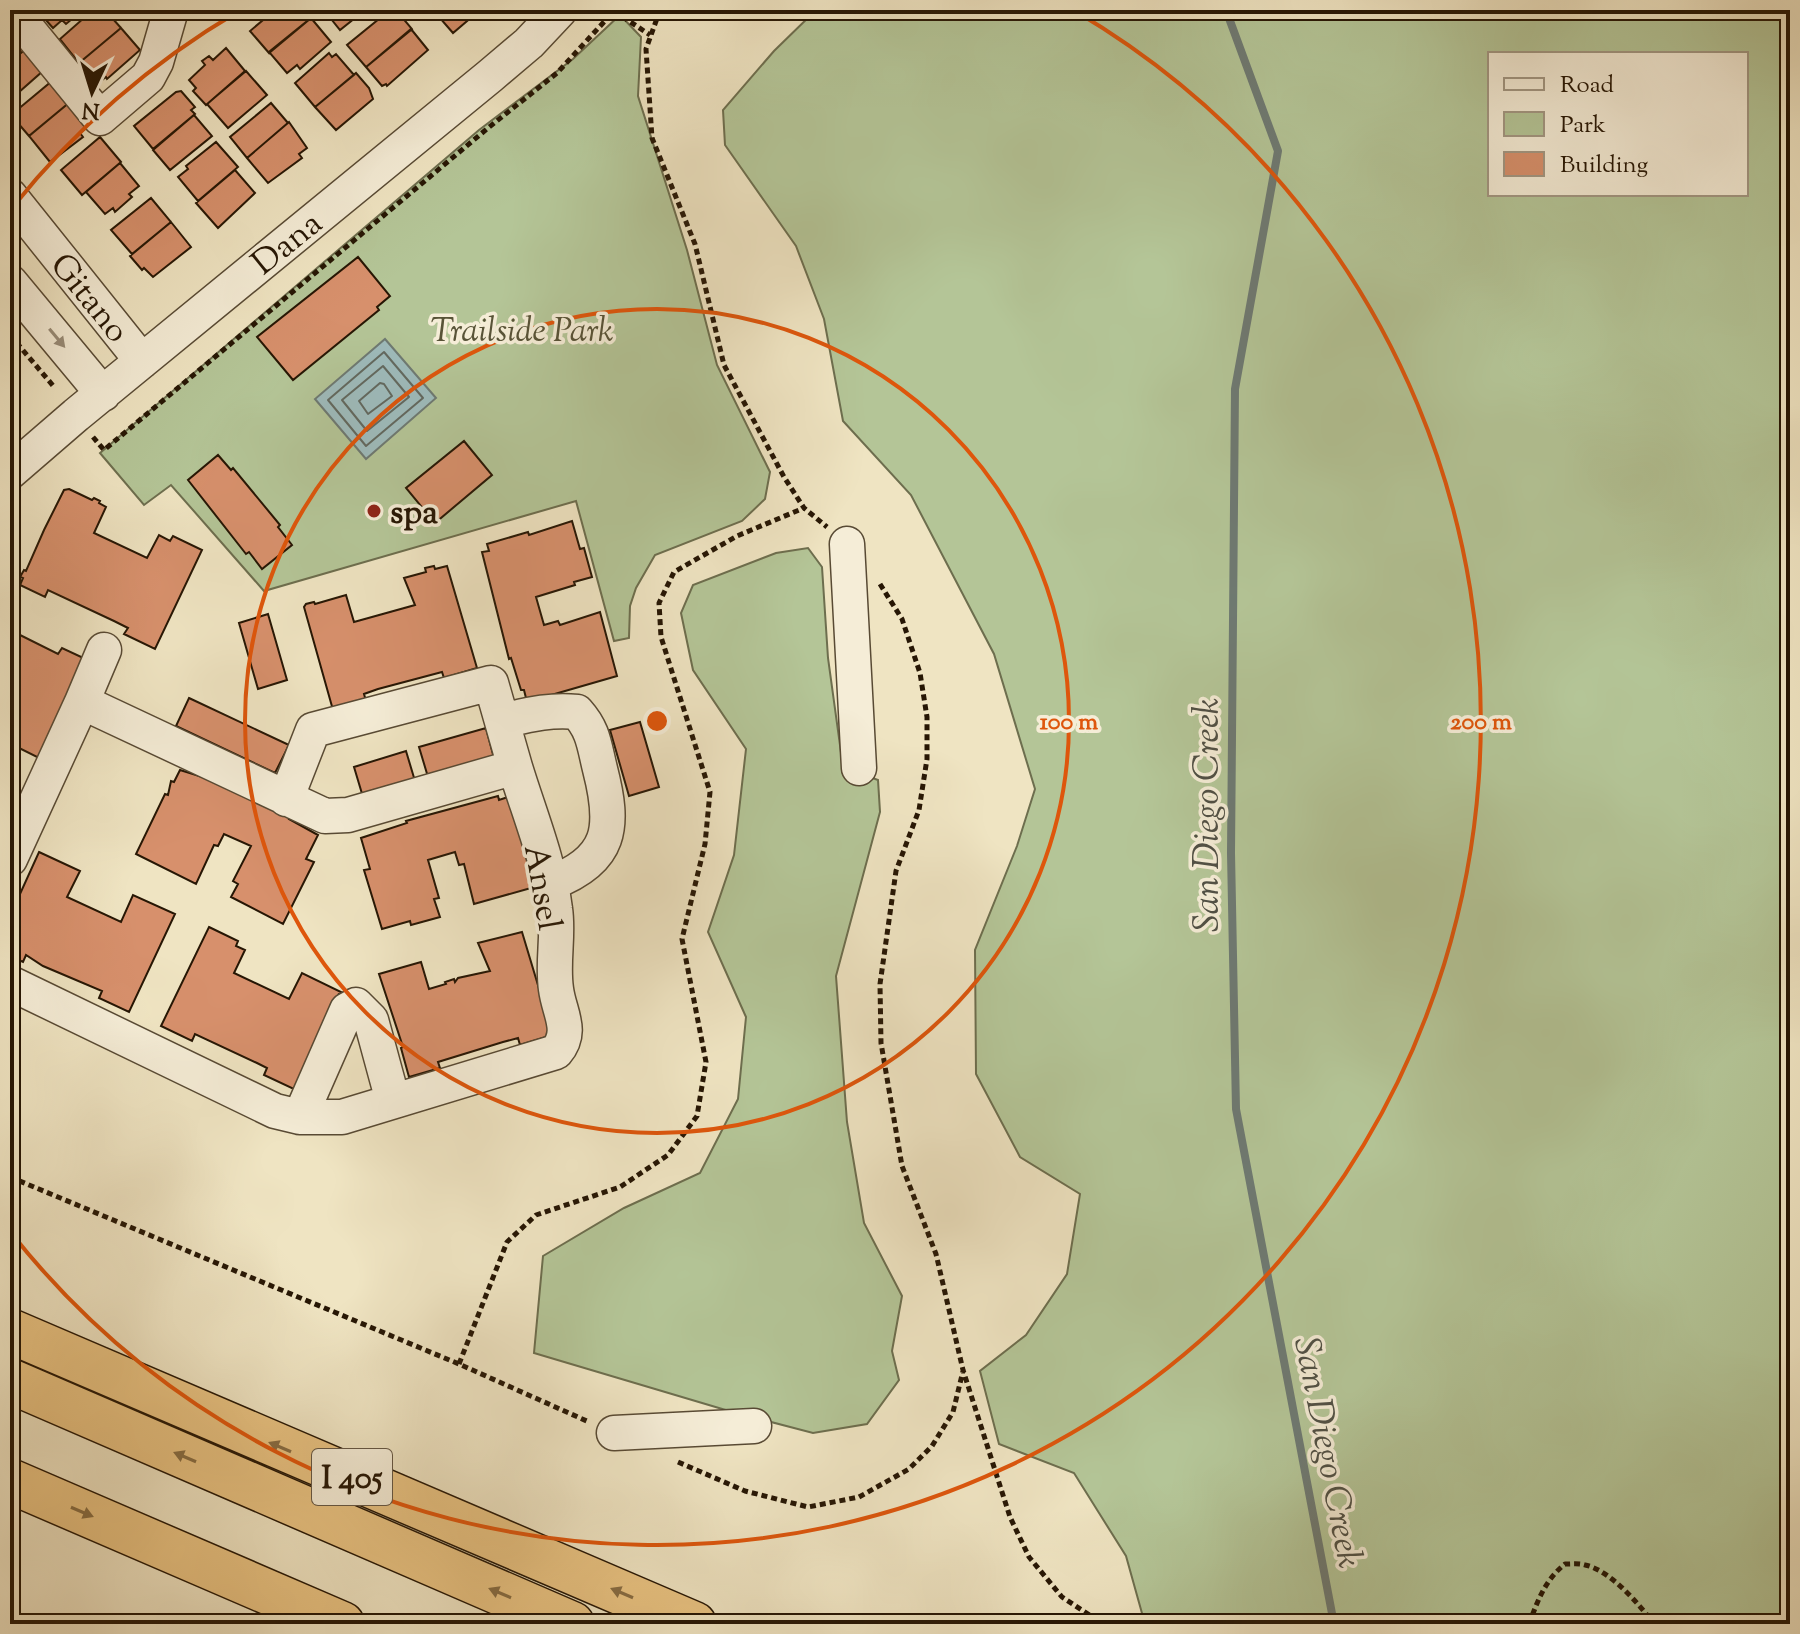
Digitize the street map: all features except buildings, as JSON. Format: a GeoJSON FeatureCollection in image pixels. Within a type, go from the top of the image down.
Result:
{"type":"FeatureCollection","features":[{"type":"Feature","properties":{"kind":"highway","name":"I 405"},"geometry":{"type":"LineString","coordinates":[[10,1331],[694,1624]]}},
{"type":"Feature","properties":{"kind":"highway"},"geometry":{"type":"LineString","coordinates":[[10,1381],[572,1624]]}},
{"type":"Feature","properties":{"kind":"highway"},"geometry":{"type":"LineString","coordinates":[[10,1481],[342,1624]]}},
{"type":"Feature","properties":{"kind":"street"},"geometry":{"type":"LineString","coordinates":[[12,10],[100,118],[148,77],[173,10],[184,13],[200,10]]}},
{"type":"Feature","properties":{"kind":"street","name":"Dana"},"geometry":{"type":"LineString","coordinates":[[10,472],[490,76],[529,43],[560,10]]}},
{"type":"Feature","properties":{"kind":"street","name":"Gitano"},"geometry":{"type":"LineString","coordinates":[[10,196],[142,361]]}},
{"type":"Feature","properties":{"kind":"street","name":"Gitano"},"geometry":{"type":"LineString","coordinates":[[10,282],[103,394]]}},
{"type":"Feature","properties":{"kind":"street"},"geometry":{"type":"LineString","coordinates":[[847,544],[859,768]]}},
{"type":"Feature","properties":{"kind":"street"},"geometry":{"type":"LineString","coordinates":[[10,859],[21,804],[82,702],[104,650]]}},
{"type":"Feature","properties":{"kind":"street","name":"Ansel"},"geometry":{"type":"LineString","coordinates":[[10,983],[275,1111],[300,1117],[342,1117],[556,1052],[564,1042],[566,1031],[556,992],[556,913],[551,883],[491,683],[313,730],[286,799]]}},
{"type":"Feature","properties":{"kind":"street"},"geometry":{"type":"LineString","coordinates":[[82,702],[325,816],[348,815],[515,767]]}},
{"type":"Feature","properties":{"kind":"street"},"geometry":{"type":"LineString","coordinates":[[502,721],[560,710],[577,712],[589,726],[608,800],[608,826],[598,851],[578,873],[551,883]]}},
{"type":"Feature","properties":{"kind":"street"},"geometry":{"type":"LineString","coordinates":[[300,1117],[347,1010],[356,1005],[371,1020],[393,1101]]}},
{"type":"Feature","properties":{"kind":"street"},"geometry":{"type":"LineString","coordinates":[[614,1433],[754,1426]]}},
{"type":"Feature","properties":{"kind":"path"},"geometry":{"type":"LineString","coordinates":[[93,437],[104,450],[557,73],[614,10],[650,35]]}},
{"type":"Feature","properties":{"kind":"path"},"geometry":{"type":"LineString","coordinates":[[10,335],[59,391]]}},
{"type":"Feature","properties":{"kind":"path"},"geometry":{"type":"LineString","coordinates":[[459,1364],[507,1242],[536,1215],[620,1187],[668,1155],[697,1116],[706,1062],[682,939],[705,844],[710,792],[661,637],[659,603],[674,572],[737,536],[804,508]]}},
{"type":"Feature","properties":{"kind":"path"},"geometry":{"type":"LineString","coordinates":[[10,1177],[459,1364],[614,1433]]}},
{"type":"Feature","properties":{"kind":"path"},"geometry":{"type":"LineString","coordinates":[[672,1459],[745,1491],[808,1507],[859,1497],[909,1469],[932,1446],[953,1412],[963,1370],[1010,1517],[1029,1557],[1062,1597],[1103,1624]]}},
{"type":"Feature","properties":{"kind":"path"},"geometry":{"type":"LineString","coordinates":[[1529,1624],[1537,1600],[1552,1574],[1565,1564],[1586,1565],[1604,1574],[1638,1603],[1654,1624]]}},
{"type":"Feature","properties":{"kind":"green space"},"geometry":{"type":"Polygon","coordinates":[[[816,10],[1790,10],[1790,1624],[1145,1624],[1126,1556],[1074,1473],[999,1444],[980,1371],[1026,1335],[1067,1274],[1080,1194],[1020,1157],[976,1074],[975,950],[1017,846],[1035,789],[994,654],[911,495],[843,421],[824,319],[796,246],[725,145],[723,110],[774,51],[816,10]]]}},
{"type":"Feature","properties":{"kind":"green space","name":"Trailside Park"},"geometry":{"type":"Polygon","coordinates":[[[620,15],[641,37],[638,96],[687,250],[717,365],[770,472],[765,499],[742,521],[655,555],[636,588],[630,606],[629,638],[614,641],[576,501],[264,591],[171,485],[144,505],[100,453],[479,130],[573,59],[620,15]]]}},
{"type":"Feature","properties":{"kind":"green space"},"geometry":{"type":"Polygon","coordinates":[[[808,548],[822,567],[828,658],[843,767],[878,780],[880,812],[836,976],[847,1122],[864,1223],[902,1296],[892,1351],[899,1380],[867,1424],[813,1433],[534,1353],[543,1256],[624,1208],[700,1173],[738,1099],[746,1017],[708,932],[734,855],[746,749],[693,670],[681,613],[693,585],[776,553],[808,548]]]}},
{"type":"Feature","properties":{"kind":"water"},"geometry":{"type":"Polygon","coordinates":[[[385,339],[436,398],[366,459],[315,399],[385,339]]]}},
{"type":"Feature","properties":{"kind":"waterway","name":"San Diego Creek"},"geometry":{"type":"LineString","coordinates":[[1226,10],[1278,151],[1235,389],[1231,853],[1236,1109],[1334,1624]]}},
{"type":"Feature","properties":{"kind":"place","name":"spa"},"geometry":{"type":"Point","coordinates":[374,511]}}]}
